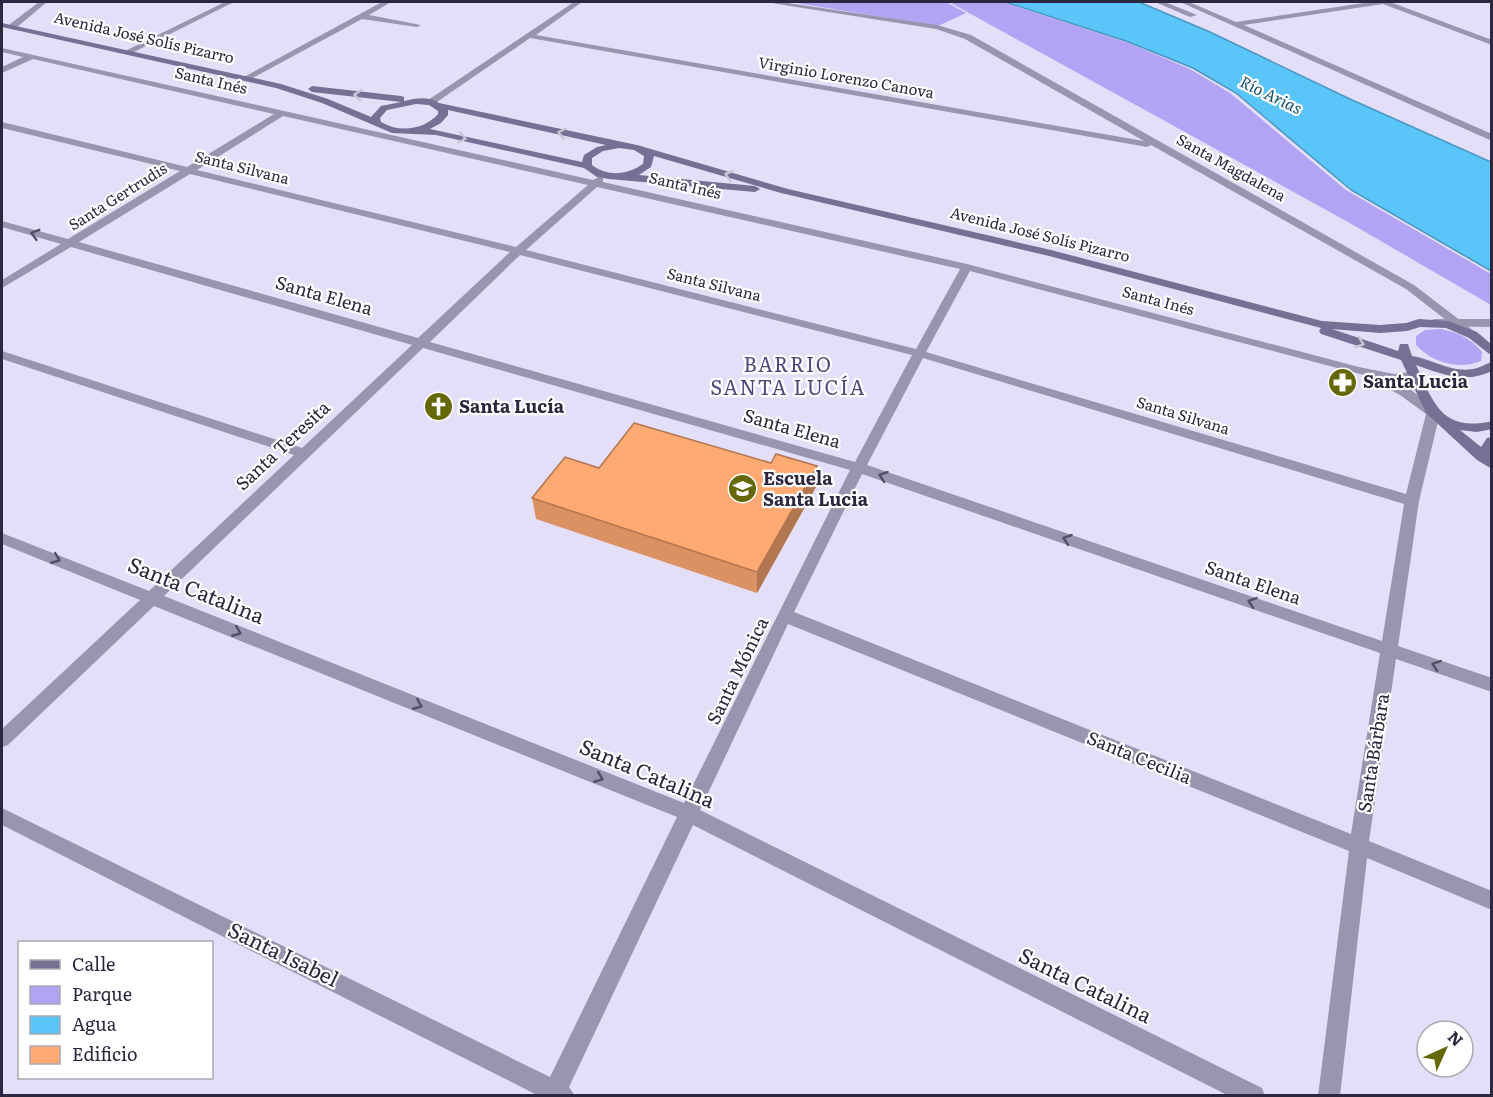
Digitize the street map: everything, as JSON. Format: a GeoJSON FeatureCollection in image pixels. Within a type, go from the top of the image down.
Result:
{"type":"FeatureCollection","features":[{"type":"Feature","properties":{"kind":"main road","name":"Avenida José Solís Pizarro"},"geometry":{"type":"LineString","coordinates":[[2,25],[129,51],[278,86],[325,101],[392,131],[436,132],[591,173],[587,157],[592,152],[620,145]]}},
{"type":"Feature","properties":{"kind":"main road","name":"Avenida José Solís Pizarro"},"geometry":{"type":"LineString","coordinates":[[278,86],[435,104],[644,150],[785,191],[1052,252],[1322,325],[1354,328],[1407,327],[1419,323],[1435,323]]}},
{"type":"Feature","properties":{"kind":"main road","name":"Avenida José Solís Pizarro"},"geometry":{"type":"LineString","coordinates":[[392,131],[375,118],[378,113],[384,108],[416,101]]}},
{"type":"Feature","properties":{"kind":"main road"},"geometry":{"type":"LineString","coordinates":[[367,132],[392,131],[434,124],[443,115],[435,104]]}},
{"type":"Feature","properties":{"kind":"main road","name":"Avenida José Solís Pizarro"},"geometry":{"type":"LineString","coordinates":[[623,176],[642,170],[648,165],[648,155],[644,150]]}},
{"type":"Feature","properties":{"kind":"main road","name":"Avenida José Solís Pizarro"},"geometry":{"type":"LineString","coordinates":[[609,176],[785,191]]}},
{"type":"Feature","properties":{"kind":"main road","name":"Avenida José Solís Pizarro"},"geometry":{"type":"LineString","coordinates":[[1285,316],[1404,353],[1447,372],[1467,374],[1483,372],[1491,366]]}},
{"type":"Feature","properties":{"kind":"main road"},"geometry":{"type":"LineString","coordinates":[[1435,323],[1461,329],[1473,335],[1491,352]]}},
{"type":"Feature","properties":{"kind":"main road"},"geometry":{"type":"LineString","coordinates":[[1407,327],[1400,336],[1404,353],[1433,413],[1487,460],[1491,441]]}},
{"type":"Feature","properties":{"kind":"main road"},"geometry":{"type":"LineString","coordinates":[[1433,413],[1470,428],[1481,429],[1491,425]]}},
{"type":"Feature","properties":{"kind":"street"},"geometry":{"type":"LineString","coordinates":[[13,26],[43,2]]}},
{"type":"Feature","properties":{"kind":"street"},"geometry":{"type":"LineString","coordinates":[[129,51],[230,2]]}},
{"type":"Feature","properties":{"kind":"street"},"geometry":{"type":"LineString","coordinates":[[246,78],[387,2]]}},
{"type":"Feature","properties":{"kind":"street"},"geometry":{"type":"LineString","coordinates":[[435,104],[578,2]]}},
{"type":"Feature","properties":{"kind":"street","name":"Santa Magdalena"},"geometry":{"type":"LineString","coordinates":[[769,2],[937,27],[968,37],[1410,287],[1440,307],[1473,335]]}},
{"type":"Feature","properties":{"kind":"street"},"geometry":{"type":"LineString","coordinates":[[1159,2],[1199,17],[1236,24],[1383,2],[1491,43]]}},
{"type":"Feature","properties":{"kind":"street"},"geometry":{"type":"LineString","coordinates":[[1184,2],[1491,138]]}},
{"type":"Feature","properties":{"kind":"street"},"geometry":{"type":"LineString","coordinates":[[360,16],[417,25]]}},
{"type":"Feature","properties":{"kind":"street","name":"Virginio Lorenzo Canova"},"geometry":{"type":"LineString","coordinates":[[530,36],[1158,146]]}},
{"type":"Feature","properties":{"kind":"street","name":"Santa Inés"},"geometry":{"type":"LineString","coordinates":[[2,50],[280,114],[367,132],[392,131],[591,173],[967,267],[1358,371],[1396,378],[1406,378],[1414,374]]}},
{"type":"Feature","properties":{"kind":"street"},"geometry":{"type":"LineString","coordinates":[[2,70],[31,57]]}},
{"type":"Feature","properties":{"kind":"street","name":"Santa Gertrudis"},"geometry":{"type":"LineString","coordinates":[[2,285],[280,114]]}},
{"type":"Feature","properties":{"kind":"street","name":"Santa Silvana"},"geometry":{"type":"LineString","coordinates":[[2,125],[518,251],[918,353],[1412,501]]}},
{"type":"Feature","properties":{"kind":"street","name":"Avenida José Solís Pizarro"},"geometry":{"type":"LineString","coordinates":[[591,173],[609,176]]}},
{"type":"Feature","properties":{"kind":"street","name":"Santa Teresita"},"geometry":{"type":"LineString","coordinates":[[2,740],[302,453],[518,251],[591,173]]}},
{"type":"Feature","properties":{"kind":"street","name":"Santa Elena"},"geometry":{"type":"LineString","coordinates":[[2,224],[860,468],[1491,685]]}},
{"type":"Feature","properties":{"kind":"street","name":"Santa Mónica"},"geometry":{"type":"LineString","coordinates":[[557,1094],[786,616],[918,353],[967,267]]}},
{"type":"Feature","properties":{"kind":"street"},"geometry":{"type":"LineString","coordinates":[[1435,323],[1491,323]]}},
{"type":"Feature","properties":{"kind":"street"},"geometry":{"type":"LineString","coordinates":[[2,355],[302,453]]}},
{"type":"Feature","properties":{"kind":"street","name":"Santa Inés"},"geometry":{"type":"LineString","coordinates":[[1358,371],[1405,392],[1433,413]]}},
{"type":"Feature","properties":{"kind":"street","name":"Santa Bárbara"},"geometry":{"type":"LineString","coordinates":[[1329,1095],[1359,846],[1412,501],[1433,413]]}},
{"type":"Feature","properties":{"kind":"street","name":"Santa Catalina"},"geometry":{"type":"LineString","coordinates":[[2,538],[690,814],[1254,1095]]}},
{"type":"Feature","properties":{"kind":"street","name":"Santa Cecilia"},"geometry":{"type":"LineString","coordinates":[[786,616],[1359,846],[1491,902]]}},
{"type":"Feature","properties":{"kind":"street","name":"Santa Isabel"},"geometry":{"type":"LineString","coordinates":[[2,816],[557,1094]]}},
{"type":"Feature","properties":{"kind":"green space"},"geometry":{"type":"Polygon","coordinates":[[[790,2],[946,2],[966,13],[938,26],[790,2]]]}},
{"type":"Feature","properties":{"kind":"green space"},"geometry":{"type":"Polygon","coordinates":[[[949,2],[1002,2],[1126,42],[1190,69],[1230,93],[1346,190],[1491,274],[1491,305],[1348,222],[949,2]]]}},
{"type":"Feature","properties":{"kind":"green space"},"geometry":{"type":"Polygon","coordinates":[[[1441,329],[1459,334],[1473,343],[1482,352],[1481,361],[1464,365],[1446,363],[1430,356],[1416,345],[1416,336],[1425,330],[1441,329]]]}},
{"type":"Feature","properties":{"kind":"water","name":"Río Arias"},"geometry":{"type":"Polygon","coordinates":[[[1005,2],[1139,2],[1210,32],[1350,99],[1491,162],[1491,271],[1351,190],[1236,93],[1193,68],[1126,41],[1005,2]]]}},
{"type":"Feature","properties":{"kind":"building"},"geometry":{"type":"Polygon","coordinates":[[[634,423],[771,463],[776,454],[817,466],[757,572],[532,498],[565,457],[599,468],[634,423]]]}},
{"type":"Feature","properties":{"kind":"place","name":"Santa Lucia"},"geometry":{"type":"Point","coordinates":[1342,382]}},
{"type":"Feature","properties":{"kind":"place","name":"Santa Lucía"},"geometry":{"type":"Point","coordinates":[438,407]}},
{"type":"Feature","properties":{"kind":"place","name":"Escuela Santa Lucia"},"geometry":{"type":"Point","coordinates":[742,489]}},
{"type":"Feature","properties":{"kind":"district","name":"BARRIO SANTA LUCÍA"},"geometry":{"type":"Point","coordinates":[788,376]}}]}
